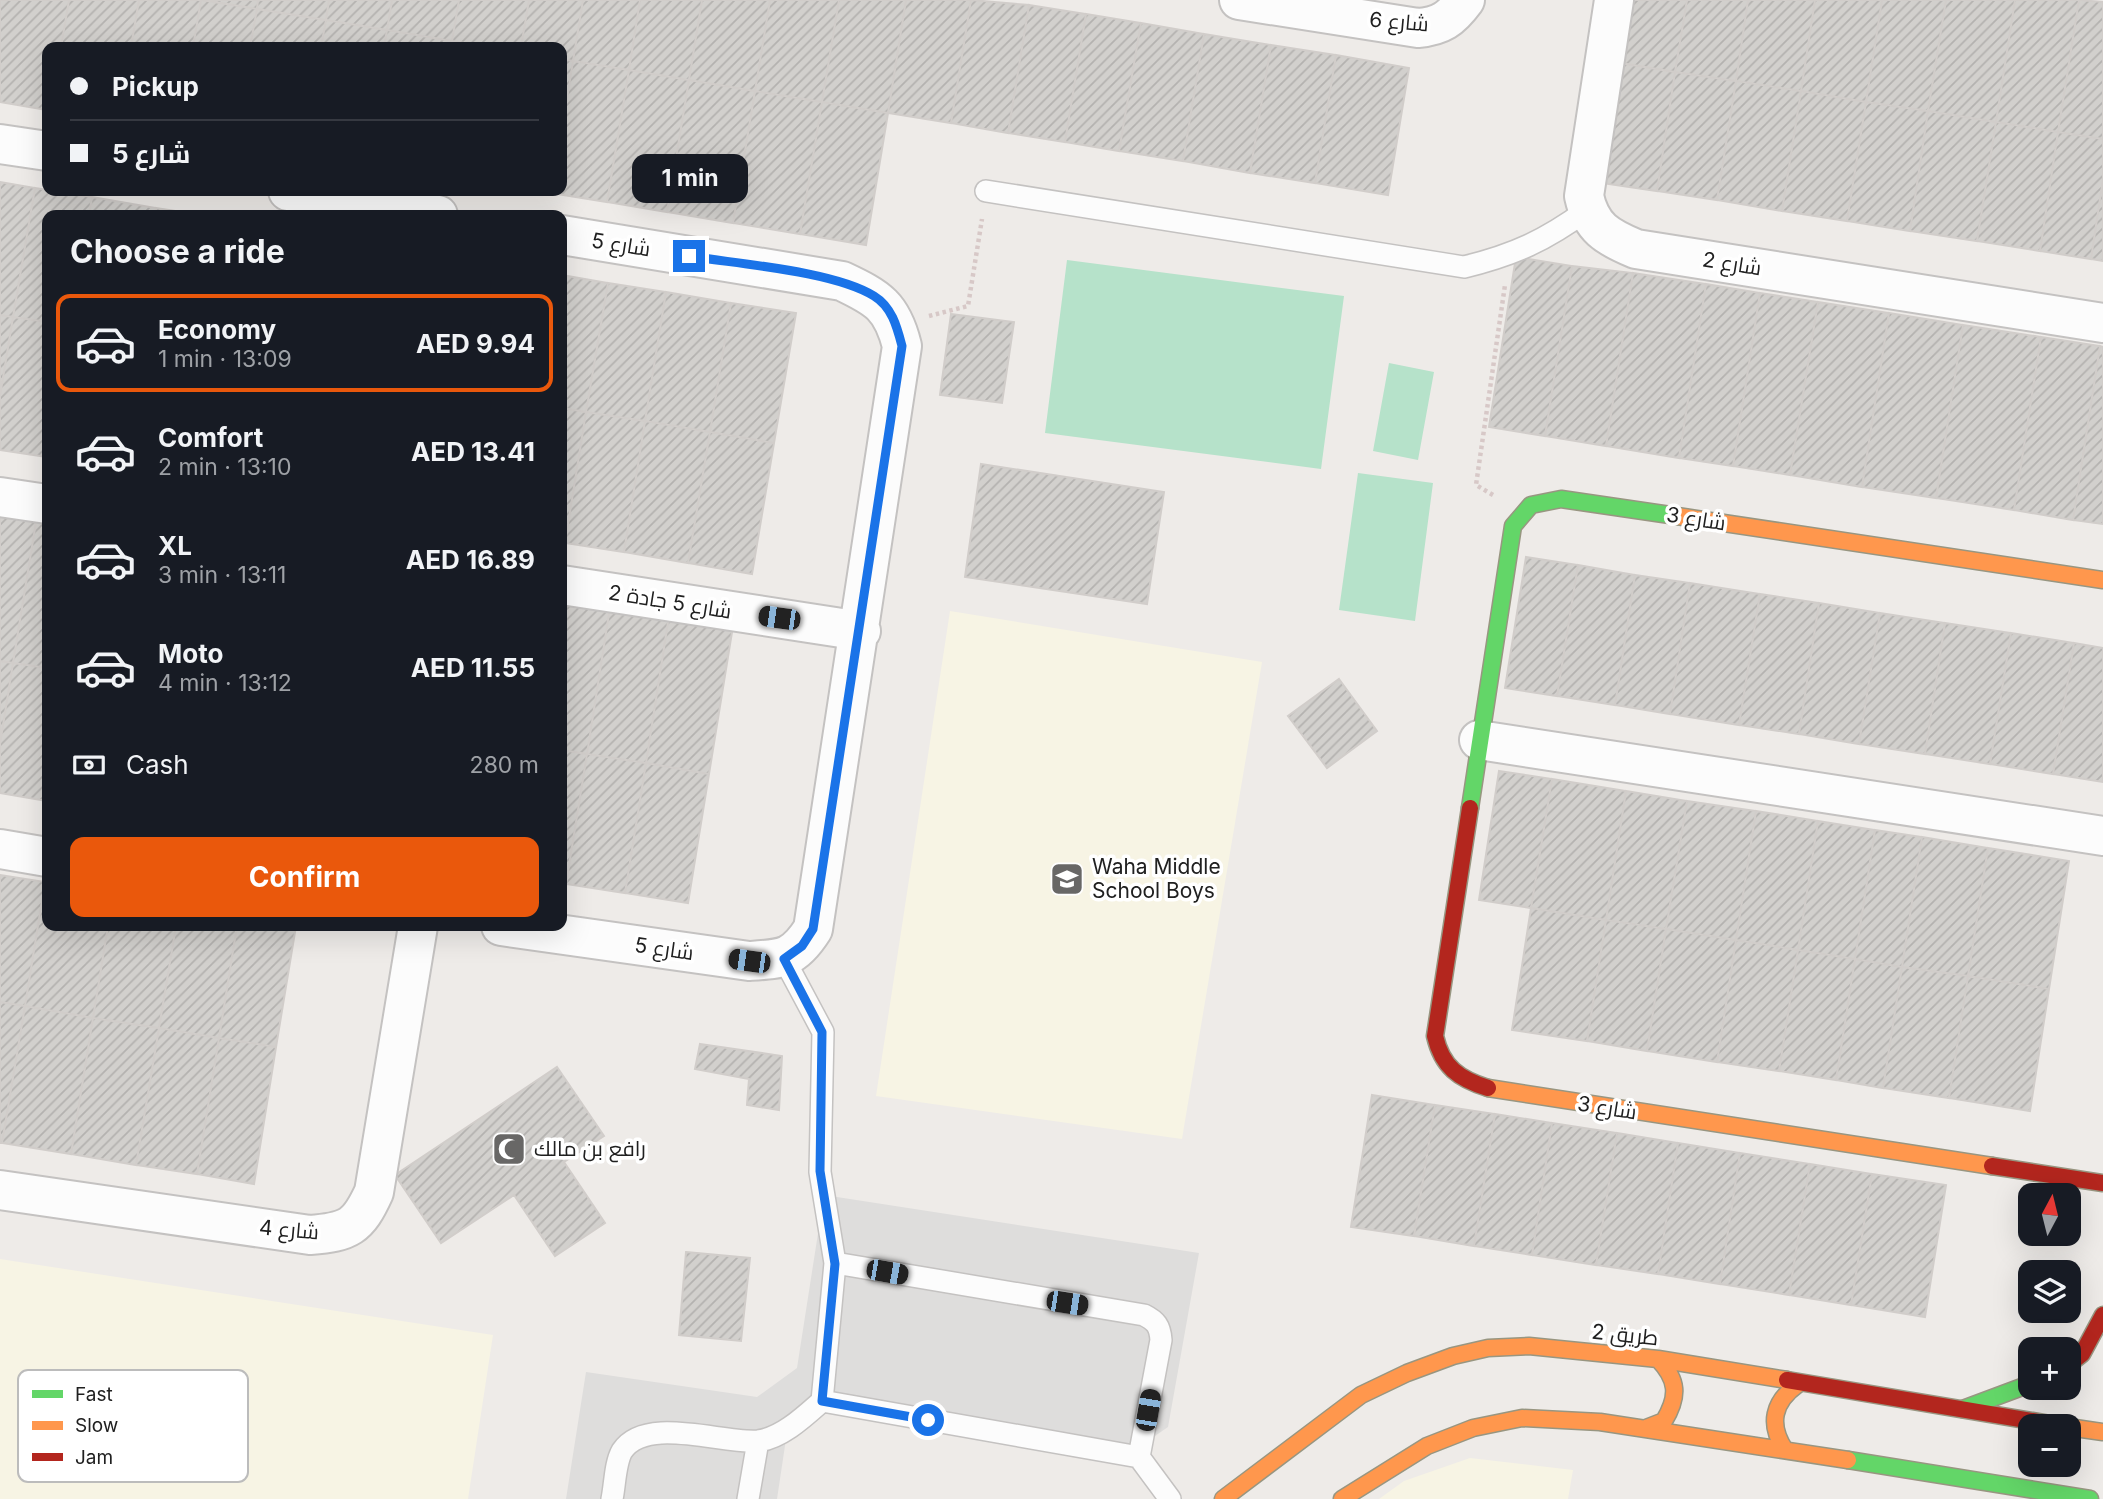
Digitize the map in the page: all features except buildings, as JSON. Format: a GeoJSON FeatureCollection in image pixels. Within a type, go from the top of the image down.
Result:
{"type":"FeatureCollection","features":[{"type":"Feature","properties":{"kind":"street","name":"شارع 6"},"geometry":{"type":"LineString","coordinates":[[1239,0],[1418,28],[1438,26],[1452,17],[1465,0]]}},
{"type":"Feature","properties":{"kind":"street"},"geometry":{"type":"LineString","coordinates":[[1587,210],[1584,197],[1615,0]]}},
{"type":"Feature","properties":{"kind":"street"},"geometry":{"type":"LineString","coordinates":[[0,144],[42,150]]}},
{"type":"Feature","properties":{"kind":"street"},"geometry":{"type":"LineString","coordinates":[[319,196],[407,210]]}},
{"type":"Feature","properties":{"kind":"street","name":"شارع 2"},"geometry":{"type":"LineString","coordinates":[[1587,210],[1601,233],[1636,249],[2103,323]]}},
{"type":"Feature","properties":{"kind":"street","name":"شارع 5"},"geometry":{"type":"LineString","coordinates":[[567,237],[842,281],[875,297],[897,324]]}},
{"type":"Feature","properties":{"kind":"street"},"geometry":{"type":"LineString","coordinates":[[784,959],[802,946],[813,929],[861,631],[902,346],[897,324]]}},
{"type":"Feature","properties":{"kind":"street"},"geometry":{"type":"LineString","coordinates":[[0,497],[42,503]]}},
{"type":"Feature","properties":{"kind":"street","name":"شارع 3"},"geometry":{"type":"LineString","coordinates":[[2103,580],[1561,499],[1545,501],[1522,513],[1513,526],[1435,1036],[1437,1056],[1450,1072],[1504,1093],[2103,1183]]}},
{"type":"Feature","properties":{"kind":"street","name":"شارع 5 جادة 2"},"geometry":{"type":"LineString","coordinates":[[567,586],[861,631]]}},
{"type":"Feature","properties":{"kind":"street"},"geometry":{"type":"LineString","coordinates":[[1479,740],[2103,836]]}},
{"type":"Feature","properties":{"kind":"street"},"geometry":{"type":"LineString","coordinates":[[0,849],[42,856]]}},
{"type":"Feature","properties":{"kind":"street","name":"شارع 4"},"geometry":{"type":"LineString","coordinates":[[0,1190],[310,1236],[349,1228],[363,1216],[374,1192],[417,931]]}},
{"type":"Feature","properties":{"kind":"street","name":"شارع 5"},"geometry":{"type":"LineString","coordinates":[[536,931],[749,961],[784,959]]}},
{"type":"Feature","properties":{"kind":"street"},"geometry":{"type":"LineString","coordinates":[[2081,1354],[2103,1315]]}},
{"type":"Feature","properties":{"kind":"street","name":"طريق 2"},"geometry":{"type":"LineString","coordinates":[[1223,1499],[1361,1395],[1453,1356],[1488,1348],[1529,1346],[1658,1359],[2018,1420]]}},
{"type":"Feature","properties":{"kind":"street"},"geometry":{"type":"LineString","coordinates":[[1646,1428],[1664,1421],[1675,1398],[1673,1375],[1658,1359]]}},
{"type":"Feature","properties":{"kind":"street"},"geometry":{"type":"LineString","coordinates":[[1785,1450],[1772,1427],[1773,1414],[1785,1391],[1798,1384]]}},
{"type":"Feature","properties":{"kind":"street"},"geometry":{"type":"LineString","coordinates":[[1958,1411],[2018,1388]]}},
{"type":"Feature","properties":{"kind":"street"},"geometry":{"type":"LineString","coordinates":[[1342,1499],[1377,1474],[1423,1447],[1475,1426],[1524,1417],[1574,1419],[1646,1428],[2090,1499]]}},
{"type":"Feature","properties":{"kind":"street"},"geometry":{"type":"LineString","coordinates":[[2081,1429],[2103,1432]]}},
{"type":"Feature","properties":{"kind":"lane"},"geometry":{"type":"LineString","coordinates":[[986,191],[1464,267],[1509,256],[1550,236],[1587,210]]}},
{"type":"Feature","properties":{"kind":"lane"},"geometry":{"type":"LineString","coordinates":[[784,959],[822,1032],[820,1171],[835,1264],[822,1401]]}},
{"type":"Feature","properties":{"kind":"lane"},"geometry":{"type":"LineString","coordinates":[[835,1264],[1144,1315],[1153,1320],[1160,1329],[1161,1340],[1139,1457]]}},
{"type":"Feature","properties":{"kind":"lane"},"geometry":{"type":"LineString","coordinates":[[612,1499],[620,1453],[636,1439],[659,1432],[758,1441],[781,1432],[822,1401],[1139,1457],[1170,1499]]}},
{"type":"Feature","properties":{"kind":"lane"},"geometry":{"type":"LineString","coordinates":[[748,1499],[758,1441]]}},
{"type":"Feature","properties":{"kind":"lane"},"geometry":{"type":"LineString","coordinates":[[1947,1499],[1951,1476]]}},
{"type":"Feature","properties":{"kind":"path"},"geometry":{"type":"LineString","coordinates":[[897,324],[968,306],[986,191]]}},
{"type":"Feature","properties":{"kind":"path"},"geometry":{"type":"LineString","coordinates":[[1509,256],[1476,485],[1522,513]]}},
{"type":"Feature","properties":{"kind":"shaded area","name":"Waha Middle School Boys"},"geometry":{"type":"Polygon","coordinates":[[[950,611],[1262,662],[1182,1139],[876,1096],[950,611]]]}},
{"type":"Feature","properties":{"kind":"shaded area"},"geometry":{"type":"Polygon","coordinates":[[[824,1195],[1199,1253],[1168,1427],[1120,1460],[825,1409],[786,1439],[777,1499],[566,1499],[586,1372],[757,1397],[797,1368],[824,1195]]]}},
{"type":"Feature","properties":{"kind":"shaded area"},"geometry":{"type":"Polygon","coordinates":[[[0,1259],[493,1335],[468,1499],[0,1499],[0,1259]]]}},
{"type":"Feature","properties":{"kind":"shaded area"},"geometry":{"type":"Polygon","coordinates":[[[1470,1458],[1573,1470],[1568,1499],[1379,1499],[1404,1481],[1470,1458]]]}},
{"type":"Feature","properties":{"kind":"green space"},"geometry":{"type":"Polygon","coordinates":[[[1067,260],[1344,296],[1321,469],[1045,433],[1067,260]]]}},
{"type":"Feature","properties":{"kind":"green space"},"geometry":{"type":"Polygon","coordinates":[[[1389,363],[1434,372],[1418,460],[1373,451],[1389,363]]]}},
{"type":"Feature","properties":{"kind":"green space"},"geometry":{"type":"Polygon","coordinates":[[[1358,473],[1433,483],[1415,621],[1339,610],[1358,473]]]}},
{"type":"Feature","properties":{"kind":"traffic: fast"},"geometry":{"type":"LineString","coordinates":[[1470,808],[1513,526],[1531,505],[1561,499],[1677,516]]}},
{"type":"Feature","properties":{"kind":"traffic: fast"},"geometry":{"type":"LineString","coordinates":[[1963,1409],[2018,1388]]}},
{"type":"Feature","properties":{"kind":"traffic: fast"},"geometry":{"type":"LineString","coordinates":[[1848,1460],[2090,1499]]}},
{"type":"Feature","properties":{"kind":"traffic: slow"},"geometry":{"type":"LineString","coordinates":[[1677,516],[2103,580]]}},
{"type":"Feature","properties":{"kind":"traffic: slow"},"geometry":{"type":"LineString","coordinates":[[1488,1088],[1992,1166]]}},
{"type":"Feature","properties":{"kind":"traffic: slow"},"geometry":{"type":"LineString","coordinates":[[1223,1499],[1361,1395],[1407,1373],[1453,1356],[1488,1348],[1529,1346],[1658,1359],[1787,1380]]}},
{"type":"Feature","properties":{"kind":"traffic: slow"},"geometry":{"type":"LineString","coordinates":[[1646,1428],[1664,1421],[1674,1396],[1673,1381],[1658,1359]]}},
{"type":"Feature","properties":{"kind":"traffic: slow"},"geometry":{"type":"LineString","coordinates":[[1785,1450],[1776,1431],[1776,1414],[1783,1398],[1798,1384]]}},
{"type":"Feature","properties":{"kind":"traffic: slow"},"geometry":{"type":"LineString","coordinates":[[1342,1499],[1427,1446],[1473,1428],[1522,1418],[1600,1422],[1848,1460]]}},
{"type":"Feature","properties":{"kind":"traffic: slow"},"geometry":{"type":"LineString","coordinates":[[2081,1429],[2103,1432]]}},
{"type":"Feature","properties":{"kind":"traffic: jam"},"geometry":{"type":"LineString","coordinates":[[1470,808],[1435,1036],[1442,1056],[1453,1070],[1460,1076],[1488,1088]]}},
{"type":"Feature","properties":{"kind":"traffic: jam"},"geometry":{"type":"LineString","coordinates":[[1992,1166],[2103,1183]]}},
{"type":"Feature","properties":{"kind":"traffic: jam"},"geometry":{"type":"LineString","coordinates":[[2081,1355],[2103,1315]]}},
{"type":"Feature","properties":{"kind":"traffic: jam"},"geometry":{"type":"LineString","coordinates":[[1787,1380],[2018,1419]]}},
{"type":"Feature","properties":{"kind":"place","name":"Waha Middle School Boys"},"geometry":{"type":"Point","coordinates":[1067,879]}},
{"type":"Feature","properties":{"kind":"place","name":"رافع بن مالك"},"geometry":{"type":"Point","coordinates":[509,1149]}},
{"type":"Feature","properties":{"kind":"route"},"geometry":{"type":"LineString","coordinates":[[689,256],[842,281],[875,297],[887,309],[897,324],[902,346],[861,631],[813,929],[802,946],[784,959],[822,1032],[820,1171],[835,1264],[822,1401],[928,1420]]}}]}
